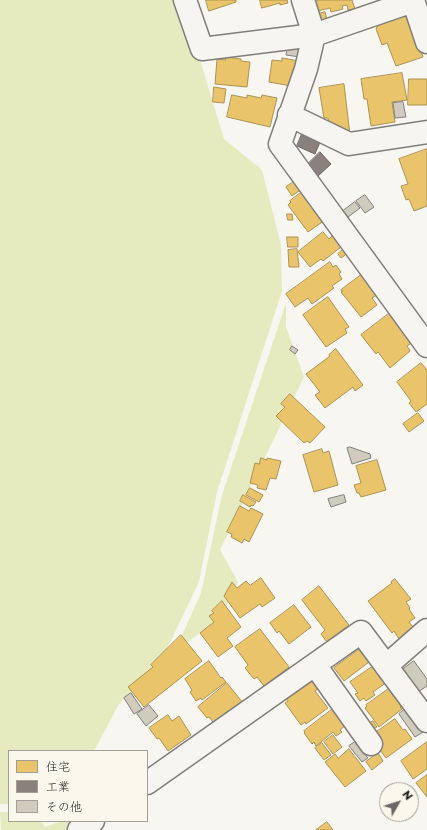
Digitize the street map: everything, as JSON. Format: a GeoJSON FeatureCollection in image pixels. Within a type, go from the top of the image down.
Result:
{"type":"FeatureCollection","features":[{"type":"Feature","properties":{"kind":"street"},"geometry":{"type":"LineString","coordinates":[[185,0],[202,49],[314,35],[413,0],[427,42]]}},
{"type":"Feature","properties":{"kind":"street"},"geometry":{"type":"LineString","coordinates":[[303,0],[314,35],[306,69],[280,144],[427,346]]}},
{"type":"Feature","properties":{"kind":"street"},"geometry":{"type":"LineString","coordinates":[[289,115],[349,144],[427,132]]}},
{"type":"Feature","properties":{"kind":"street"},"geometry":{"type":"LineString","coordinates":[[386,666],[427,630]]}},
{"type":"Feature","properties":{"kind":"street"},"geometry":{"type":"LineString","coordinates":[[148,782],[361,632],[427,721]]}},
{"type":"Feature","properties":{"kind":"street"},"geometry":{"type":"LineString","coordinates":[[315,665],[371,744]]}},
{"type":"Feature","properties":{"kind":"street"},"geometry":{"type":"LineString","coordinates":[[79,830],[91,822]]}},
{"type":"Feature","properties":{"kind":"green space"},"geometry":{"type":"Polygon","coordinates":[[[0,0],[182,0],[224,139],[262,170],[281,245],[282,291],[217,492],[199,582],[162,659],[119,704],[95,750],[8,750],[8,804],[0,804],[0,0]]]}},
{"type":"Feature","properties":{"kind":"green space"},"geometry":{"type":"Polygon","coordinates":[[[286,303],[286,327],[304,377],[220,550],[238,582],[221,618],[175,651],[201,593],[222,495],[286,303]]]}},
{"type":"Feature","properties":{"kind":"green space"},"geometry":{"type":"Polygon","coordinates":[[[0,812],[8,812],[8,822],[42,822],[45,827],[59,822],[91,822],[94,830],[1,830],[0,812]]]}},
{"type":"Feature","properties":{"kind":"building: 住宅"},"geometry":{"type":"Polygon","coordinates":[[[206,0],[236,0],[236,2],[209,11],[206,0]]]}},
{"type":"Feature","properties":{"kind":"building: 住宅"},"geometry":{"type":"Polygon","coordinates":[[[260,0],[287,0],[288,3],[280,5],[280,3],[262,8],[260,0]]]}},
{"type":"Feature","properties":{"kind":"building: 住宅"},"geometry":{"type":"Polygon","coordinates":[[[314,0],[352,0],[355,9],[348,10],[347,5],[342,6],[343,9],[331,12],[330,8],[317,11],[314,0]]]}},
{"type":"Feature","properties":{"kind":"building: 住宅"},"geometry":{"type":"Polygon","coordinates":[[[325,12],[327,20],[318,23],[316,15],[325,12]]]}},
{"type":"Feature","properties":{"kind":"building: 住宅"},"geometry":{"type":"Polygon","coordinates":[[[400,13],[410,16],[423,57],[396,66],[387,43],[382,45],[376,29],[381,19],[400,13]]]}},
{"type":"Feature","properties":{"kind":"building: 住宅"},"geometry":{"type":"Polygon","coordinates":[[[226,57],[250,62],[247,87],[215,84],[217,59],[225,60],[226,57]]]}},
{"type":"Feature","properties":{"kind":"building: 住宅"},"geometry":{"type":"Polygon","coordinates":[[[282,58],[299,61],[298,70],[293,69],[291,86],[269,82],[272,60],[282,61],[282,58]]]}},
{"type":"Feature","properties":{"kind":"building: 住宅"},"geometry":{"type":"Polygon","coordinates":[[[402,73],[407,100],[392,102],[395,122],[371,126],[367,99],[364,99],[361,79],[402,73]]]}},
{"type":"Feature","properties":{"kind":"building: 住宅"},"geometry":{"type":"Polygon","coordinates":[[[409,79],[427,79],[427,105],[408,105],[409,79]]]}},
{"type":"Feature","properties":{"kind":"building: 住宅"},"geometry":{"type":"Polygon","coordinates":[[[344,84],[350,135],[330,127],[328,118],[324,118],[319,88],[344,84]]]}},
{"type":"Feature","properties":{"kind":"building: 住宅"},"geometry":{"type":"Polygon","coordinates":[[[214,87],[226,89],[224,103],[213,102],[214,87]]]}},
{"type":"Feature","properties":{"kind":"building: 住宅"},"geometry":{"type":"Polygon","coordinates":[[[232,95],[247,98],[247,95],[261,98],[262,95],[277,98],[270,127],[227,117],[232,95]]]}},
{"type":"Feature","properties":{"kind":"building: 住宅"},"geometry":{"type":"Polygon","coordinates":[[[427,149],[427,206],[414,211],[409,199],[406,200],[401,186],[408,184],[399,159],[427,149]]]}},
{"type":"Feature","properties":{"kind":"building: 住宅"},"geometry":{"type":"Polygon","coordinates":[[[297,180],[303,188],[292,196],[286,187],[297,180]]]}},
{"type":"Feature","properties":{"kind":"building: 住宅"},"geometry":{"type":"Polygon","coordinates":[[[303,191],[325,220],[308,232],[288,205],[291,202],[290,201],[303,191]]]}},
{"type":"Feature","properties":{"kind":"building: 住宅"},"geometry":{"type":"Polygon","coordinates":[[[287,214],[292,214],[293,220],[288,220],[287,214]]]}},
{"type":"Feature","properties":{"kind":"building: 住宅"},"geometry":{"type":"Polygon","coordinates":[[[323,232],[329,239],[333,235],[341,247],[323,261],[321,259],[310,267],[298,252],[323,232]]]}},
{"type":"Feature","properties":{"kind":"building: 住宅"},"geometry":{"type":"Polygon","coordinates":[[[287,237],[298,237],[298,247],[288,247],[287,237]]]}},
{"type":"Feature","properties":{"kind":"building: 住宅"},"geometry":{"type":"Polygon","coordinates":[[[345,248],[349,252],[341,258],[338,254],[345,248]]]}},
{"type":"Feature","properties":{"kind":"building: 住宅"},"geometry":{"type":"Polygon","coordinates":[[[297,249],[299,267],[289,267],[288,250],[297,249]]]}},
{"type":"Feature","properties":{"kind":"building: 住宅"},"geometry":{"type":"Polygon","coordinates":[[[330,262],[333,267],[336,265],[341,272],[339,274],[342,279],[332,286],[334,288],[312,304],[308,298],[295,307],[286,294],[330,262]]]}},
{"type":"Feature","properties":{"kind":"building: 住宅"},"geometry":{"type":"Polygon","coordinates":[[[361,275],[363,278],[365,276],[378,294],[372,298],[377,305],[361,317],[341,290],[361,275]]]}},
{"type":"Feature","properties":{"kind":"building: 住宅"},"geometry":{"type":"Polygon","coordinates":[[[328,297],[349,327],[345,329],[347,333],[326,347],[303,315],[328,297]]]}},
{"type":"Feature","properties":{"kind":"building: 住宅"},"geometry":{"type":"Polygon","coordinates":[[[391,312],[413,342],[407,346],[410,351],[390,368],[378,352],[376,354],[361,335],[391,312]]]}},
{"type":"Feature","properties":{"kind":"building: 住宅"},"geometry":{"type":"Polygon","coordinates":[[[336,349],[363,385],[355,391],[353,387],[325,408],[315,395],[320,392],[306,374],[330,356],[329,355],[336,349]]]}},
{"type":"Feature","properties":{"kind":"building: 住宅"},"geometry":{"type":"Polygon","coordinates":[[[421,363],[427,370],[427,404],[416,412],[409,403],[411,401],[397,382],[421,363]]]}},
{"type":"Feature","properties":{"kind":"building: 住宅"},"geometry":{"type":"Polygon","coordinates":[[[290,394],[325,427],[310,443],[307,441],[304,443],[276,416],[285,407],[281,404],[290,394]]]}},
{"type":"Feature","properties":{"kind":"building: 住宅"},"geometry":{"type":"Polygon","coordinates":[[[418,413],[424,421],[409,432],[403,424],[418,413]]]}},
{"type":"Feature","properties":{"kind":"building: 住宅"},"geometry":{"type":"Polygon","coordinates":[[[322,449],[323,453],[329,451],[338,485],[314,492],[303,455],[322,449]]]}},
{"type":"Feature","properties":{"kind":"building: 住宅"},"geometry":{"type":"Polygon","coordinates":[[[261,458],[281,461],[276,479],[270,478],[266,490],[257,488],[258,485],[250,483],[255,463],[259,464],[261,458]]]}},
{"type":"Feature","properties":{"kind":"building: 住宅"},"geometry":{"type":"Polygon","coordinates":[[[377,460],[386,490],[361,497],[359,493],[357,493],[354,485],[361,483],[356,466],[377,460]]]}},
{"type":"Feature","properties":{"kind":"building: 住宅"},"geometry":{"type":"Polygon","coordinates":[[[250,488],[263,495],[259,502],[246,495],[250,488]]]}},
{"type":"Feature","properties":{"kind":"building: 住宅"},"geometry":{"type":"Polygon","coordinates":[[[243,495],[256,502],[253,506],[251,505],[250,507],[240,501],[243,495]]]}},
{"type":"Feature","properties":{"kind":"building: 住宅"},"geometry":{"type":"Polygon","coordinates":[[[240,506],[249,511],[251,508],[263,514],[249,542],[244,539],[242,543],[231,537],[232,534],[227,532],[240,506]]]}},
{"type":"Feature","properties":{"kind":"building: 住宅"},"geometry":{"type":"Polygon","coordinates":[[[261,578],[275,598],[262,607],[260,604],[240,618],[224,596],[232,582],[237,588],[246,581],[250,585],[261,578]]]}},
{"type":"Feature","properties":{"kind":"building: 住宅"},"geometry":{"type":"Polygon","coordinates":[[[395,579],[411,599],[406,602],[415,618],[409,622],[414,628],[399,639],[394,631],[392,633],[368,601],[392,583],[391,582],[395,579]]]}},
{"type":"Feature","properties":{"kind":"building: 住宅"},"geometry":{"type":"Polygon","coordinates":[[[319,586],[349,625],[332,638],[335,641],[329,645],[321,634],[325,630],[302,600],[319,586]]]}},
{"type":"Feature","properties":{"kind":"building: 住宅"},"geometry":{"type":"Polygon","coordinates":[[[222,601],[241,627],[227,638],[233,646],[218,657],[200,633],[214,622],[209,616],[214,613],[212,611],[222,601]]]}},
{"type":"Feature","properties":{"kind":"building: 住宅"},"geometry":{"type":"Polygon","coordinates":[[[294,605],[311,627],[289,644],[279,631],[277,633],[270,623],[294,605]]]}},
{"type":"Feature","properties":{"kind":"building: 住宅"},"geometry":{"type":"Polygon","coordinates":[[[260,629],[289,667],[264,686],[257,677],[254,679],[245,668],[248,665],[235,647],[260,629]]]}},
{"type":"Feature","properties":{"kind":"building: 住宅"},"geometry":{"type":"Polygon","coordinates":[[[181,635],[202,661],[144,707],[128,687],[153,667],[151,665],[181,635]]]}},
{"type":"Feature","properties":{"kind":"building: 住宅"},"geometry":{"type":"Polygon","coordinates":[[[360,649],[369,662],[344,681],[334,668],[360,649]]]}},
{"type":"Feature","properties":{"kind":"building: 住宅"},"geometry":{"type":"Polygon","coordinates":[[[209,661],[221,678],[222,677],[226,682],[202,700],[201,698],[196,701],[190,692],[192,690],[185,679],[209,661]]]}},
{"type":"Feature","properties":{"kind":"building: 住宅"},"geometry":{"type":"Polygon","coordinates":[[[375,665],[387,682],[373,692],[375,695],[366,701],[364,698],[360,701],[355,694],[358,693],[350,682],[375,665]]]}},
{"type":"Feature","properties":{"kind":"building: 住宅"},"geometry":{"type":"Polygon","coordinates":[[[312,680],[318,689],[315,691],[328,708],[306,724],[305,722],[301,725],[285,703],[288,701],[286,698],[312,680]]]}},
{"type":"Feature","properties":{"kind":"building: 住宅"},"geometry":{"type":"Polygon","coordinates":[[[227,683],[243,703],[220,719],[219,718],[213,722],[209,717],[207,718],[198,707],[227,683]]]}},
{"type":"Feature","properties":{"kind":"building: 住宅"},"geometry":{"type":"Polygon","coordinates":[[[390,688],[402,705],[400,707],[402,709],[379,727],[365,708],[367,706],[366,705],[390,688]]]}},
{"type":"Feature","properties":{"kind":"building: 住宅"},"geometry":{"type":"Polygon","coordinates":[[[334,708],[347,724],[340,730],[342,732],[336,736],[333,732],[316,746],[314,742],[312,744],[304,731],[334,708]]]}},
{"type":"Feature","properties":{"kind":"building: 住宅"},"geometry":{"type":"Polygon","coordinates":[[[168,715],[172,721],[179,716],[191,735],[168,751],[159,738],[157,739],[149,728],[168,715]]]}},
{"type":"Feature","properties":{"kind":"building: 住宅"},"geometry":{"type":"Polygon","coordinates":[[[395,719],[412,739],[386,758],[378,747],[383,744],[375,733],[395,719]]]}},
{"type":"Feature","properties":{"kind":"building: 住宅"},"geometry":{"type":"Polygon","coordinates":[[[373,721],[377,727],[373,729],[369,724],[373,721]]]}},
{"type":"Feature","properties":{"kind":"building: 住宅"},"geometry":{"type":"Polygon","coordinates":[[[333,735],[342,747],[333,754],[324,742],[333,735]]]}},
{"type":"Feature","properties":{"kind":"building: 住宅"},"geometry":{"type":"Polygon","coordinates":[[[427,742],[427,769],[413,779],[401,761],[427,742]]]}},
{"type":"Feature","properties":{"kind":"building: 住宅"},"geometry":{"type":"Polygon","coordinates":[[[322,743],[331,755],[324,760],[315,748],[322,743]]]}},
{"type":"Feature","properties":{"kind":"building: 住宅"},"geometry":{"type":"Polygon","coordinates":[[[349,749],[366,771],[345,787],[325,762],[335,754],[338,758],[349,749]]]}},
{"type":"Feature","properties":{"kind":"building: 住宅"},"geometry":{"type":"Polygon","coordinates":[[[378,753],[383,761],[372,770],[366,762],[378,753]]]}},
{"type":"Feature","properties":{"kind":"building: 住宅"},"geometry":{"type":"Polygon","coordinates":[[[427,775],[427,797],[419,787],[419,782],[417,782],[427,775]]]}},
{"type":"Feature","properties":{"kind":"building: 住宅"},"geometry":{"type":"Polygon","coordinates":[[[327,822],[333,830],[316,830],[327,822]]]}},
{"type":"Feature","properties":{"kind":"building: 工業"},"geometry":{"type":"Polygon","coordinates":[[[302,134],[320,142],[315,154],[297,146],[302,134]]]}},
{"type":"Feature","properties":{"kind":"building: 工業"},"geometry":{"type":"Polygon","coordinates":[[[320,152],[331,164],[318,176],[307,165],[320,152]]]}},
{"type":"Feature","properties":{"kind":"building: その他"},"geometry":{"type":"Polygon","coordinates":[[[301,47],[300,57],[286,55],[287,48],[301,47]]]}},
{"type":"Feature","properties":{"kind":"building: その他"},"geometry":{"type":"Polygon","coordinates":[[[403,102],[406,117],[395,118],[393,103],[403,102]]]}},
{"type":"Feature","properties":{"kind":"building: その他"},"geometry":{"type":"Polygon","coordinates":[[[365,195],[374,207],[365,213],[356,201],[365,195]]]}},
{"type":"Feature","properties":{"kind":"building: その他"},"geometry":{"type":"Polygon","coordinates":[[[355,202],[360,208],[348,217],[343,211],[355,202]]]}},
{"type":"Feature","properties":{"kind":"building: その他"},"geometry":{"type":"Polygon","coordinates":[[[292,346],[298,350],[295,354],[290,350],[292,346]]]}},
{"type":"Feature","properties":{"kind":"building: その他"},"geometry":{"type":"Polygon","coordinates":[[[350,447],[370,454],[371,458],[352,464],[347,448],[350,447]]]}},
{"type":"Feature","properties":{"kind":"building: その他"},"geometry":{"type":"Polygon","coordinates":[[[344,495],[346,502],[331,507],[328,499],[344,495]]]}},
{"type":"Feature","properties":{"kind":"building: その他"},"geometry":{"type":"Polygon","coordinates":[[[414,661],[427,679],[427,686],[418,692],[402,670],[414,661]]]}},
{"type":"Feature","properties":{"kind":"building: その他"},"geometry":{"type":"Polygon","coordinates":[[[131,693],[142,709],[134,714],[124,698],[131,693]]]}},
{"type":"Feature","properties":{"kind":"building: その他"},"geometry":{"type":"Polygon","coordinates":[[[149,705],[158,716],[146,726],[137,714],[149,705]]]}},
{"type":"Feature","properties":{"kind":"building: その他"},"geometry":{"type":"Polygon","coordinates":[[[406,708],[423,732],[415,737],[399,714],[406,708]]]}},
{"type":"Feature","properties":{"kind":"building: その他"},"geometry":{"type":"Polygon","coordinates":[[[355,742],[368,758],[362,762],[349,746],[355,742]]]}}]}
